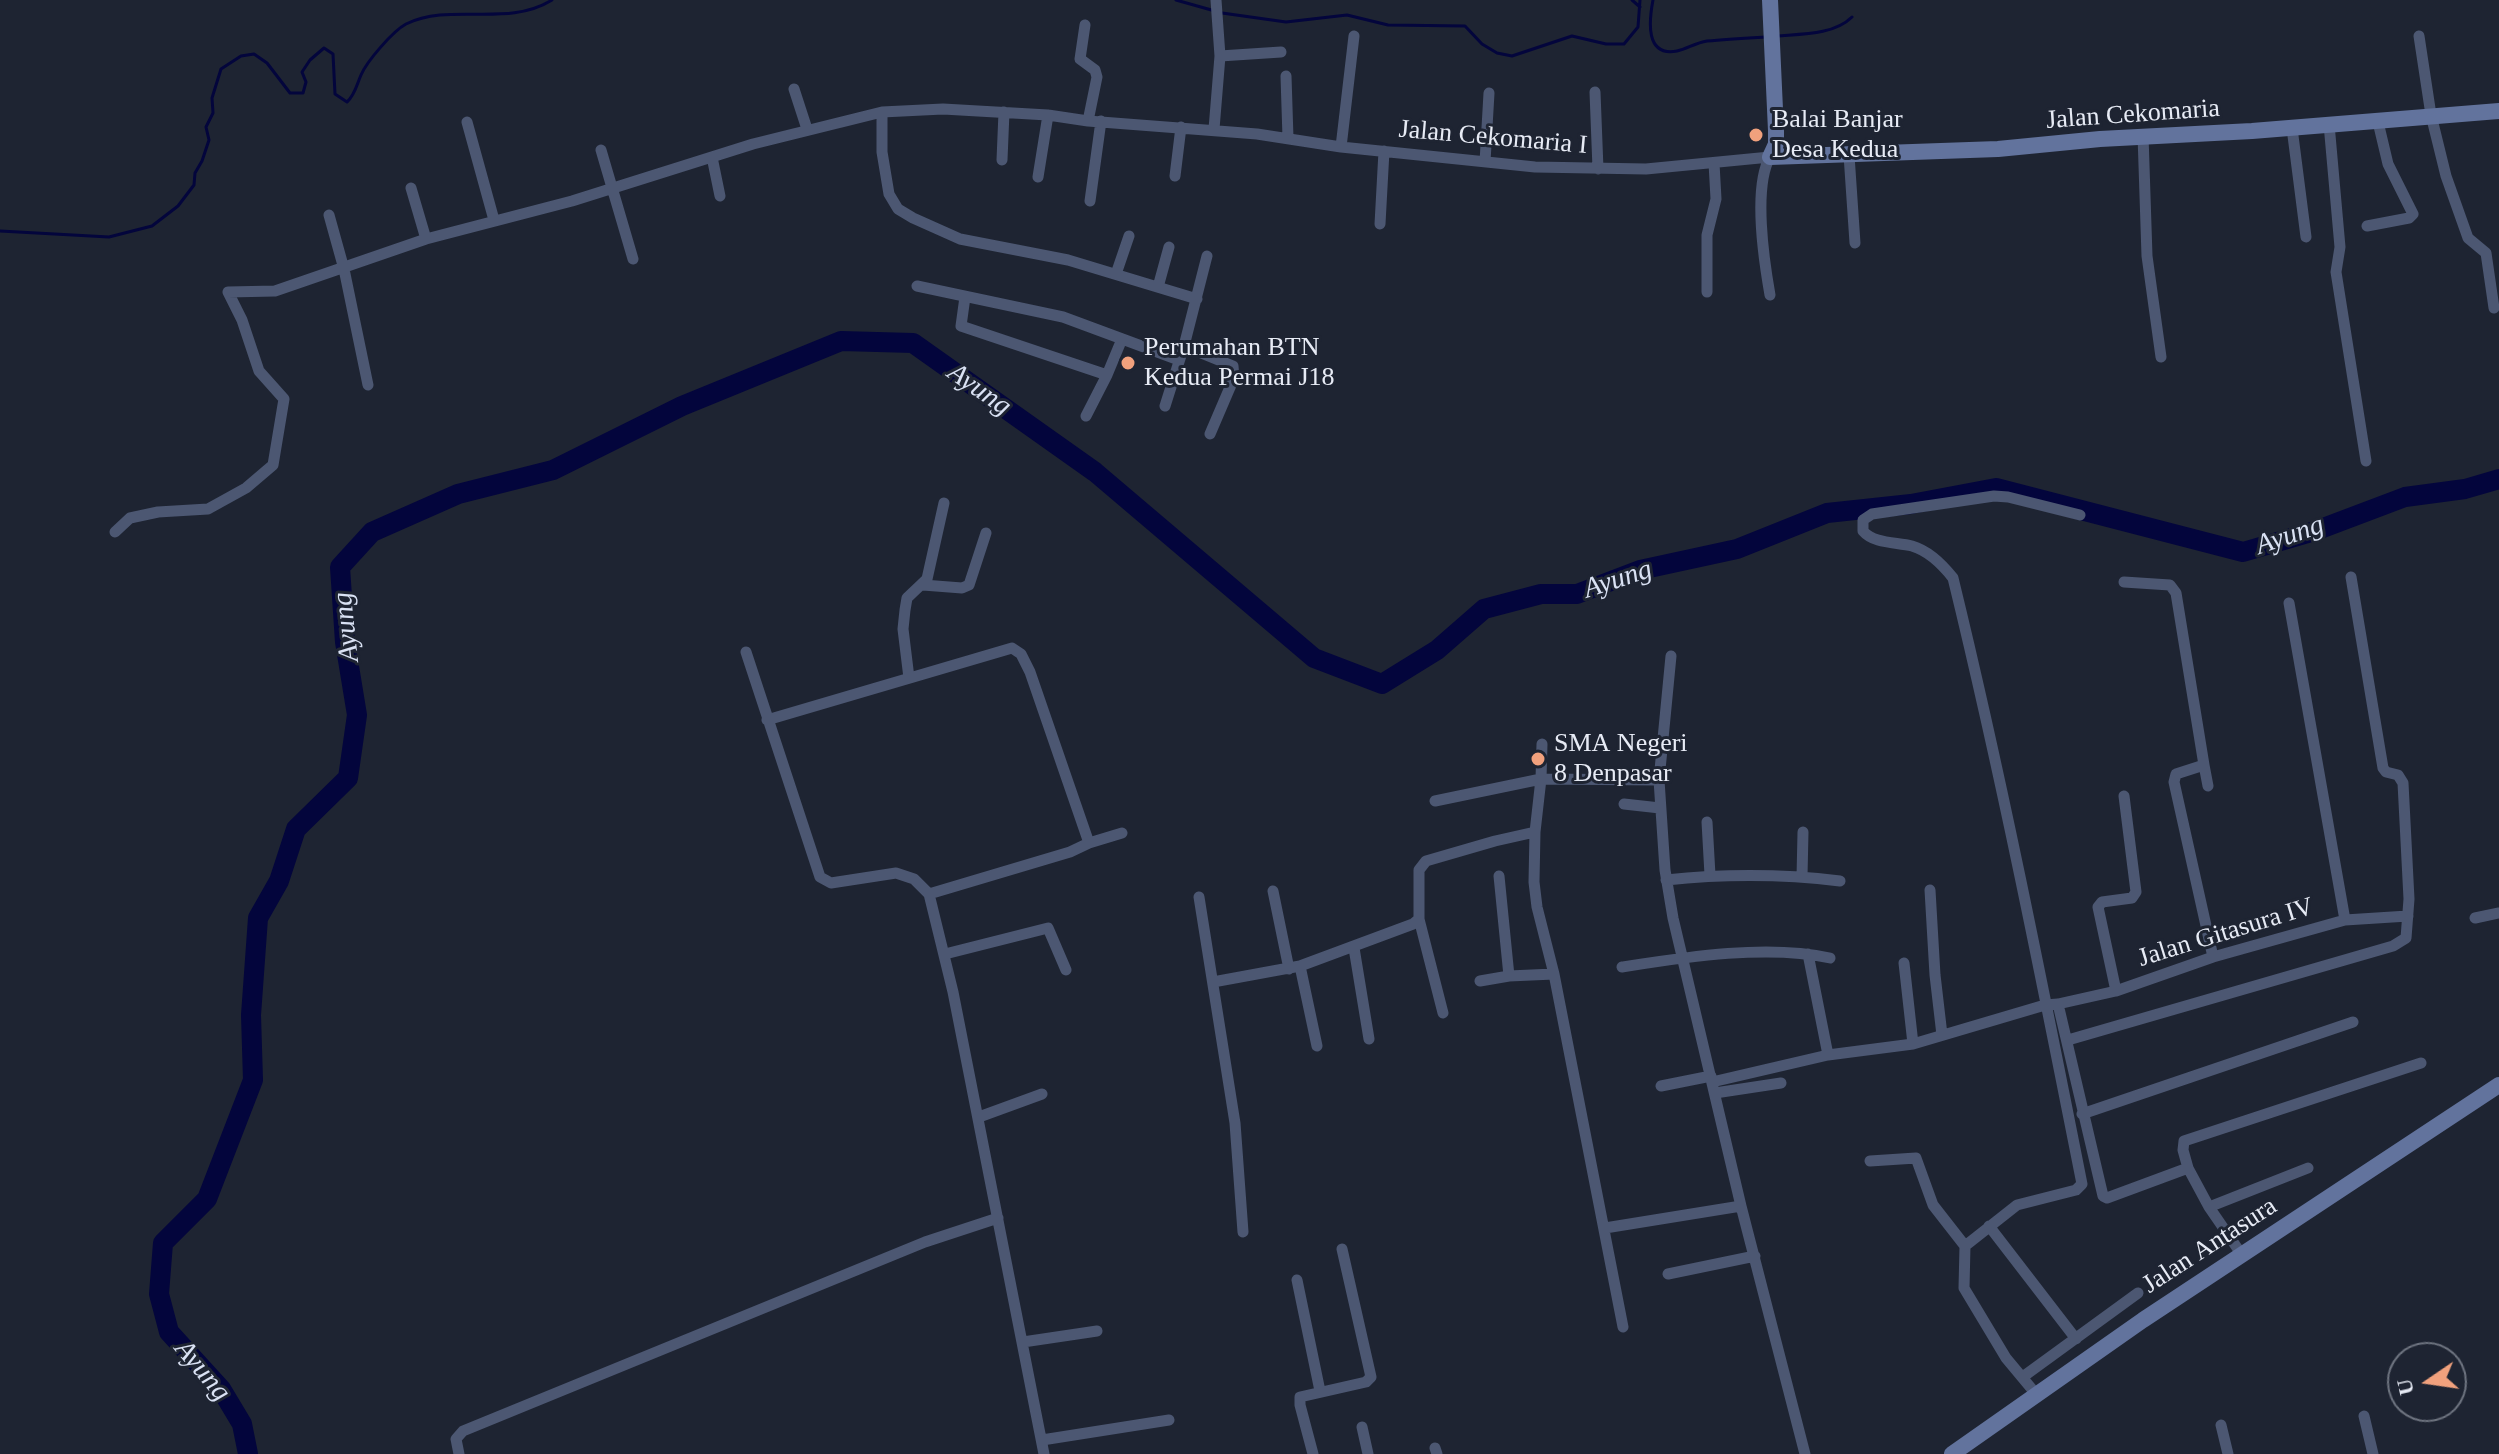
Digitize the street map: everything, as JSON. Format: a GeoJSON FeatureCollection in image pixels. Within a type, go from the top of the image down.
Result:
{"type":"FeatureCollection","features":[{"type":"Feature","properties":{"kind":"street"},"geometry":{"type":"LineString","coordinates":[[1214,129],[1220,56],[1216,0]]}},
{"type":"Feature","properties":{"kind":"street"},"geometry":{"type":"LineString","coordinates":[[1770,0],[1776,144],[1763,180],[1762,235],[1770,295]]}},
{"type":"Feature","properties":{"kind":"street"},"geometry":{"type":"LineString","coordinates":[[1085,25],[1080,59],[1095,70],[1097,77],[1090,201]]}},
{"type":"Feature","properties":{"kind":"street"},"geometry":{"type":"LineString","coordinates":[[1341,147],[1354,36]]}},
{"type":"Feature","properties":{"kind":"street"},"geometry":{"type":"LineString","coordinates":[[2419,36],[2431,115],[2446,176],[2468,238],[2486,253],[2494,308]]}},
{"type":"Feature","properties":{"kind":"street"},"geometry":{"type":"LineString","coordinates":[[1220,56],[1281,52]]}},
{"type":"Feature","properties":{"kind":"street"},"geometry":{"type":"LineString","coordinates":[[1286,76],[1288,138]]}},
{"type":"Feature","properties":{"kind":"street"},"geometry":{"type":"LineString","coordinates":[[794,89],[807,129]]}},
{"type":"Feature","properties":{"kind":"street"},"geometry":{"type":"LineString","coordinates":[[1595,92],[1598,169]]}},
{"type":"Feature","properties":{"kind":"street"},"geometry":{"type":"LineString","coordinates":[[1485,162],[1489,93]]}},
{"type":"Feature","properties":{"kind":"street","name":"Jalan Cekomaria I"},"geometry":{"type":"LineString","coordinates":[[115,532],[130,518],[158,512],[208,509],[246,488],[273,465],[284,399],[259,371],[242,320],[228,292],[275,291],[426,239],[613,188],[807,129],[882,112],[943,109],[1048,115],[1214,129],[1341,147],[1535,167],[1646,169],[1770,157]]}},
{"type":"Feature","properties":{"kind":"street","name":"Jalan Cekomaria"},"geometry":{"type":"LineString","coordinates":[[1770,157],[1998,149],[2143,135],[2292,128],[2499,111]]}},
{"type":"Feature","properties":{"kind":"street"},"geometry":{"type":"LineString","coordinates":[[882,112],[885,173],[889,194],[898,209],[960,239],[1068,260],[1197,299]]}},
{"type":"Feature","properties":{"kind":"street"},"geometry":{"type":"LineString","coordinates":[[1002,160],[1004,112]]}},
{"type":"Feature","properties":{"kind":"street"},"geometry":{"type":"LineString","coordinates":[[1038,177],[1048,115]]}},
{"type":"Feature","properties":{"kind":"street"},"geometry":{"type":"LineString","coordinates":[[467,122],[494,220]]}},
{"type":"Feature","properties":{"kind":"street"},"geometry":{"type":"LineString","coordinates":[[2367,226],[2409,218],[2413,214],[2388,164],[2378,122]]}},
{"type":"Feature","properties":{"kind":"street"},"geometry":{"type":"LineString","coordinates":[[2329,124],[2340,247],[2336,272],[2366,461]]}},
{"type":"Feature","properties":{"kind":"street"},"geometry":{"type":"LineString","coordinates":[[1175,176],[1181,127]]}},
{"type":"Feature","properties":{"kind":"street"},"geometry":{"type":"LineString","coordinates":[[2292,128],[2306,237]]}},
{"type":"Feature","properties":{"kind":"street"},"geometry":{"type":"LineString","coordinates":[[2143,135],[2147,256],[2161,357]]}},
{"type":"Feature","properties":{"kind":"street"},"geometry":{"type":"LineString","coordinates":[[601,150],[633,259]]}},
{"type":"Feature","properties":{"kind":"street"},"geometry":{"type":"LineString","coordinates":[[1380,224],[1384,151]]}},
{"type":"Feature","properties":{"kind":"street"},"geometry":{"type":"LineString","coordinates":[[1849,155],[1855,243]]}},
{"type":"Feature","properties":{"kind":"street"},"geometry":{"type":"LineString","coordinates":[[712,157],[720,196]]}},
{"type":"Feature","properties":{"kind":"street"},"geometry":{"type":"LineString","coordinates":[[1707,292],[1707,235],[1716,199],[1714,163]]}},
{"type":"Feature","properties":{"kind":"street"},"geometry":{"type":"LineString","coordinates":[[411,188],[426,239]]}},
{"type":"Feature","properties":{"kind":"street"},"geometry":{"type":"LineString","coordinates":[[329,215],[344,269],[368,385]]}},
{"type":"Feature","properties":{"kind":"street"},"geometry":{"type":"LineString","coordinates":[[1116,274],[1129,236]]}},
{"type":"Feature","properties":{"kind":"street"},"geometry":{"type":"LineString","coordinates":[[1158,287],[1169,247]]}},
{"type":"Feature","properties":{"kind":"street"},"geometry":{"type":"LineString","coordinates":[[1165,406],[1207,256]]}},
{"type":"Feature","properties":{"kind":"street"},"geometry":{"type":"LineString","coordinates":[[917,286],[1063,317],[1179,360]]}},
{"type":"Feature","properties":{"kind":"street"},"geometry":{"type":"LineString","coordinates":[[965,297],[961,326],[1107,375]]}},
{"type":"Feature","properties":{"kind":"street"},"geometry":{"type":"LineString","coordinates":[[1086,416],[1122,339]]}},
{"type":"Feature","properties":{"kind":"street"},"geometry":{"type":"LineString","coordinates":[[1184,346],[1235,369],[1210,434]]}},
{"type":"Feature","properties":{"kind":"street"},"geometry":{"type":"LineString","coordinates":[[1965,1246],[2017,1205],[2076,1190],[2082,1184],[2001,787],[1953,578],[1927,552],[1874,539],[1863,531],[1863,520],[1872,514],[1994,496],[2080,515]]}},
{"type":"Feature","properties":{"kind":"street"},"geometry":{"type":"LineString","coordinates":[[909,678],[903,629],[907,598],[927,579],[944,503]]}},
{"type":"Feature","properties":{"kind":"street"},"geometry":{"type":"LineString","coordinates":[[923,585],[962,588],[969,585],[986,533]]}},
{"type":"Feature","properties":{"kind":"street"},"geometry":{"type":"LineString","coordinates":[[2068,1040],[2393,946],[2406,938],[2408,916],[2403,783],[2398,775],[2383,768],[2351,577]]}},
{"type":"Feature","properties":{"kind":"street"},"geometry":{"type":"LineString","coordinates":[[2124,582],[2174,587],[2208,786]]}},
{"type":"Feature","properties":{"kind":"street"},"geometry":{"type":"LineString","coordinates":[[2289,603],[2345,920]]}},
{"type":"Feature","properties":{"kind":"street"},"geometry":{"type":"LineString","coordinates":[[767,720],[1012,648],[1021,654],[1030,672],[1089,843]]}},
{"type":"Feature","properties":{"kind":"street"},"geometry":{"type":"LineString","coordinates":[[746,652],[820,877],[831,883],[896,873],[914,879],[929,894],[945,954],[979,1117],[1044,1454]]}},
{"type":"Feature","properties":{"kind":"street"},"geometry":{"type":"LineString","coordinates":[[1671,656],[1659,780],[1666,880],[1741,1206],[1805,1454]]}},
{"type":"Feature","properties":{"kind":"street"},"geometry":{"type":"LineString","coordinates":[[1542,744],[1535,832],[1537,907],[1554,974],[1623,1327]]}},
{"type":"Feature","properties":{"kind":"street"},"geometry":{"type":"LineString","coordinates":[[2204,765],[2176,774],[2174,782],[2213,957]]}},
{"type":"Feature","properties":{"kind":"street"},"geometry":{"type":"LineString","coordinates":[[1435,801],[1541,779],[1659,780]]}},
{"type":"Feature","properties":{"kind":"street"},"geometry":{"type":"LineString","coordinates":[[2116,991],[2098,907],[2102,902],[2132,898],[2136,892],[2124,796]]}},
{"type":"Feature","properties":{"kind":"street"},"geometry":{"type":"LineString","coordinates":[[1624,804],[1660,808]]}},
{"type":"Feature","properties":{"kind":"street"},"geometry":{"type":"LineString","coordinates":[[1707,822],[1710,875]]}},
{"type":"Feature","properties":{"kind":"street"},"geometry":{"type":"LineString","coordinates":[[1443,1013],[1419,919],[1419,870],[1426,861],[1535,832]]}},
{"type":"Feature","properties":{"kind":"street"},"geometry":{"type":"LineString","coordinates":[[1802,877],[1803,832]]}},
{"type":"Feature","properties":{"kind":"street"},"geometry":{"type":"LineString","coordinates":[[929,894],[1070,852],[1122,833]]}},
{"type":"Feature","properties":{"kind":"street"},"geometry":{"type":"LineString","coordinates":[[1666,880],[1710,875],[1840,881]]}},
{"type":"Feature","properties":{"kind":"street"},"geometry":{"type":"LineString","coordinates":[[1499,876],[1509,976]]}},
{"type":"Feature","properties":{"kind":"street"},"geometry":{"type":"LineString","coordinates":[[1930,890],[1942,1035]]}},
{"type":"Feature","properties":{"kind":"street"},"geometry":{"type":"LineString","coordinates":[[1273,891],[1317,1046]]}},
{"type":"Feature","properties":{"kind":"street"},"geometry":{"type":"LineString","coordinates":[[1199,897],[1235,1123],[1243,1232]]}},
{"type":"Feature","properties":{"kind":"street"},"geometry":{"type":"LineString","coordinates":[[2475,918],[2499,913]]}},
{"type":"Feature","properties":{"kind":"street","name":"Jalan Gitasura IV"},"geometry":{"type":"LineString","coordinates":[[1713,1083],[1828,1055],[1913,1044],[2045,1005],[2116,991],[2213,957],[2345,920],[2408,916]]}},
{"type":"Feature","properties":{"kind":"street"},"geometry":{"type":"LineString","coordinates":[[1213,982],[1294,968],[1354,948],[1419,919]]}},
{"type":"Feature","properties":{"kind":"street"},"geometry":{"type":"LineString","coordinates":[[945,954],[1046,928],[1050,930],[1066,970]]}},
{"type":"Feature","properties":{"kind":"street"},"geometry":{"type":"LineString","coordinates":[[1354,948],[1369,1039]]}},
{"type":"Feature","properties":{"kind":"street"},"geometry":{"type":"LineString","coordinates":[[1808,954],[1828,1055]]}},
{"type":"Feature","properties":{"kind":"street"},"geometry":{"type":"LineString","coordinates":[[1622,967],[1683,958],[1808,954],[1830,958]]}},
{"type":"Feature","properties":{"kind":"street"},"geometry":{"type":"LineString","coordinates":[[1904,963],[1913,1044]]}},
{"type":"Feature","properties":{"kind":"street"},"geometry":{"type":"LineString","coordinates":[[1480,981],[1554,974]]}},
{"type":"Feature","properties":{"kind":"street"},"geometry":{"type":"LineString","coordinates":[[2058,1004],[2100,1191],[2107,1198],[2188,1168]]}},
{"type":"Feature","properties":{"kind":"street"},"geometry":{"type":"LineString","coordinates":[[2082,1114],[2353,1022]]}},
{"type":"Feature","properties":{"kind":"street"},"geometry":{"type":"LineString","coordinates":[[2242,1255],[2209,1207],[2188,1168],[2184,1141],[2421,1063]]}},
{"type":"Feature","properties":{"kind":"street"},"geometry":{"type":"LineString","coordinates":[[1661,1086],[1781,1083]]}},
{"type":"Feature","properties":{"kind":"street","name":"Jalan Antasura"},"geometry":{"type":"LineString","coordinates":[[1952,1454],[2242,1255],[2499,1085]]}},
{"type":"Feature","properties":{"kind":"street"},"geometry":{"type":"LineString","coordinates":[[979,1117],[1042,1094]]}},
{"type":"Feature","properties":{"kind":"street"},"geometry":{"type":"LineString","coordinates":[[1870,1161],[1916,1158],[1933,1205],[1965,1246],[1964,1288],[2006,1358],[2036,1394]]}},
{"type":"Feature","properties":{"kind":"street"},"geometry":{"type":"LineString","coordinates":[[2209,1207],[2308,1168]]}},
{"type":"Feature","properties":{"kind":"street"},"geometry":{"type":"LineString","coordinates":[[1605,1228],[1741,1206]]}},
{"type":"Feature","properties":{"kind":"street"},"geometry":{"type":"LineString","coordinates":[[459,1454],[456,1439],[463,1431],[925,1242],[998,1218]]}},
{"type":"Feature","properties":{"kind":"street"},"geometry":{"type":"LineString","coordinates":[[1989,1226],[2076,1339]]}},
{"type":"Feature","properties":{"kind":"street"},"geometry":{"type":"LineString","coordinates":[[1313,1454],[1299,1400],[1302,1395],[1366,1382],[1371,1377],[1342,1249]]}},
{"type":"Feature","properties":{"kind":"street"},"geometry":{"type":"LineString","coordinates":[[1668,1274],[1755,1256]]}},
{"type":"Feature","properties":{"kind":"street"},"geometry":{"type":"LineString","coordinates":[[1297,1280],[1320,1391]]}},
{"type":"Feature","properties":{"kind":"street"},"geometry":{"type":"LineString","coordinates":[[2024,1376],[2138,1293]]}},
{"type":"Feature","properties":{"kind":"street"},"geometry":{"type":"LineString","coordinates":[[1023,1342],[1097,1331]]}},
{"type":"Feature","properties":{"kind":"street"},"geometry":{"type":"LineString","coordinates":[[2364,1416],[2373,1454]]}},
{"type":"Feature","properties":{"kind":"street"},"geometry":{"type":"LineString","coordinates":[[1042,1440],[1169,1420]]}},
{"type":"Feature","properties":{"kind":"street"},"geometry":{"type":"LineString","coordinates":[[2221,1425],[2228,1454]]}},
{"type":"Feature","properties":{"kind":"street"},"geometry":{"type":"LineString","coordinates":[[1362,1427],[1368,1454]]}},
{"type":"Feature","properties":{"kind":"waterway"},"geometry":{"type":"LineString","coordinates":[[0,231],[109,237],[152,226],[178,206],[194,185],[195,173],[209,140],[206,127],[213,113],[212,98],[221,69],[241,56],[254,54],[267,63],[290,93],[303,93],[306,82],[302,72],[324,48],[333,54],[335,94],[347,102],[374,55],[406,24],[442,15],[517,12],[552,0]]}},
{"type":"Feature","properties":{"kind":"waterway"},"geometry":{"type":"LineString","coordinates":[[1176,0],[1215,11]]}},
{"type":"Feature","properties":{"kind":"waterway"},"geometry":{"type":"LineString","coordinates":[[1632,0],[1640,7]]}},
{"type":"Feature","properties":{"kind":"waterway"},"geometry":{"type":"LineString","coordinates":[[1222,13],[1286,22],[1347,15],[1388,25],[1465,26],[1482,44],[1497,53],[1512,56],[1572,36],[1606,44],[1624,44],[1638,27],[1640,0]]}},
{"type":"Feature","properties":{"kind":"waterway"},"geometry":{"type":"LineString","coordinates":[[1653,0],[1650,27],[1659,49],[1681,50],[1707,41],[1765,37]]}},
{"type":"Feature","properties":{"kind":"waterway"},"geometry":{"type":"LineString","coordinates":[[1777,36],[1827,30],[1852,17]]}},
{"type":"Feature","properties":{"kind":"waterway","name":"Ayung"},"geometry":{"type":"LineString","coordinates":[[248,1454],[242,1424],[221,1389],[169,1332],[159,1294],[163,1243],[207,1199],[253,1080],[251,1015],[258,918],[279,881],[296,829],[348,778],[357,715],[345,642],[340,567],[372,532],[458,494],[553,470],[682,406],[841,341],[913,343],[1095,472],[1314,658],[1382,684],[1437,650],[1484,609],[1541,594],[1577,594],[1640,570],[1737,549],[1827,513],[1911,504],[1996,488],[2243,552],[2315,531],[2405,497],[2465,489],[2499,479]]}},
{"type":"Feature","properties":{"kind":"place","name":"Balai Banjar Desa Kedua"},"geometry":{"type":"Point","coordinates":[1756,135]}},
{"type":"Feature","properties":{"kind":"place","name":"Perumahan BTN Kedua Permai J18"},"geometry":{"type":"Point","coordinates":[1128,363]}},
{"type":"Feature","properties":{"kind":"place","name":"SMA Negeri 8 Denpasar"},"geometry":{"type":"Point","coordinates":[1538,759]}}]}
